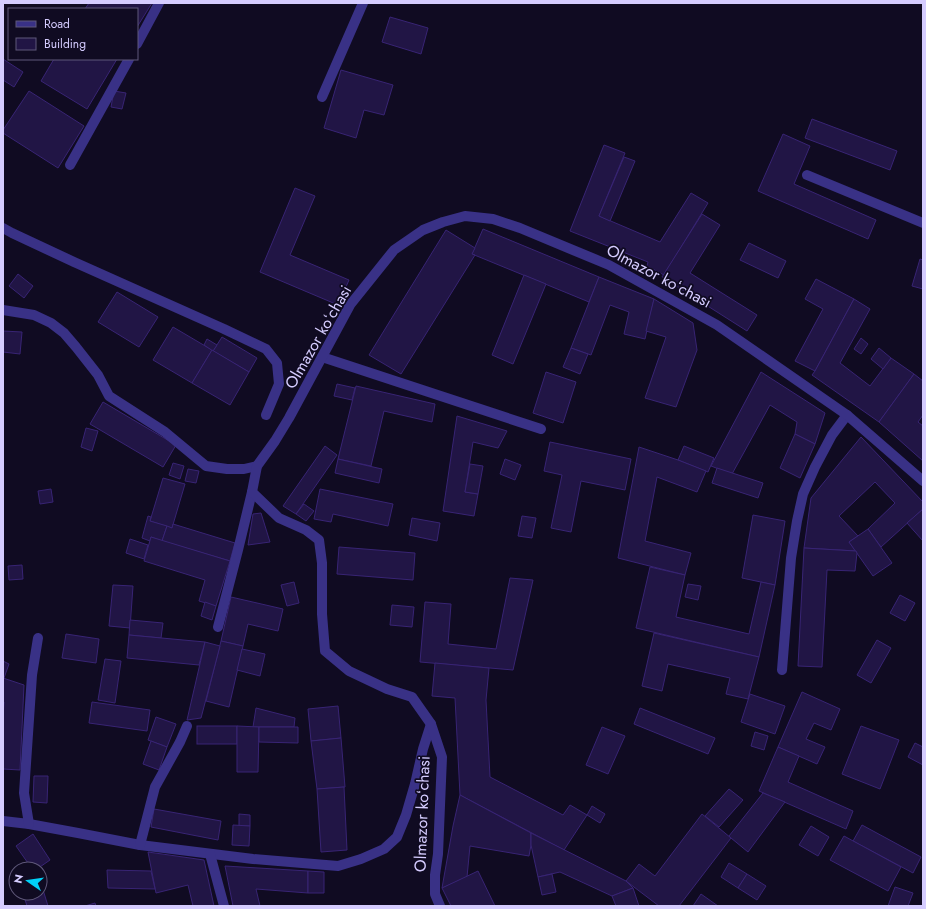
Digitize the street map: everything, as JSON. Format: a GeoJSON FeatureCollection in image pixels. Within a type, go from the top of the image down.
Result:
{"type":"FeatureCollection","features":[{"type":"Feature","properties":{"kind":"street"},"geometry":{"type":"LineString","coordinates":[[138,42],[159,3]]}},
{"type":"Feature","properties":{"kind":"street"},"geometry":{"type":"LineString","coordinates":[[322,97],[363,3]]}},
{"type":"Feature","properties":{"kind":"street"},"geometry":{"type":"LineString","coordinates":[[70,166],[127,60]]}},
{"type":"Feature","properties":{"kind":"street"},"geometry":{"type":"LineString","coordinates":[[807,175],[923,223]]}},
{"type":"Feature","properties":{"kind":"street","name":"Olmazor koʻchasi"},"geometry":{"type":"LineString","coordinates":[[440,906],[436,894],[435,875],[438,854],[442,757],[431,724],[412,697],[387,689],[349,671],[325,651],[322,614],[322,563],[319,540],[306,530],[279,518],[252,492],[258,466],[279,435],[350,305],[394,250],[423,230],[443,222],[465,216],[493,219],[520,228],[609,264],[717,325],[847,415],[923,481]]}},
{"type":"Feature","properties":{"kind":"street"},"geometry":{"type":"LineString","coordinates":[[3,228],[12,234],[266,349],[277,363],[279,384],[266,415]]}},
{"type":"Feature","properties":{"kind":"street"},"geometry":{"type":"LineString","coordinates":[[3,310],[34,315],[64,333],[98,375],[109,396],[165,432],[206,466],[227,469],[244,469],[258,466]]}},
{"type":"Feature","properties":{"kind":"street"},"geometry":{"type":"LineString","coordinates":[[322,357],[541,429]]}},
{"type":"Feature","properties":{"kind":"street"},"geometry":{"type":"LineString","coordinates":[[782,670],[791,558],[797,521],[804,494],[815,467],[832,435],[847,415]]}},
{"type":"Feature","properties":{"kind":"street"},"geometry":{"type":"LineString","coordinates":[[218,628],[252,492]]}},
{"type":"Feature","properties":{"kind":"street"},"geometry":{"type":"LineString","coordinates":[[29,824],[24,793],[32,675],[38,638]]}},
{"type":"Feature","properties":{"kind":"street"},"geometry":{"type":"LineString","coordinates":[[3,821],[78,832],[140,845],[261,860],[338,866],[361,859],[384,849],[397,837],[416,784],[423,749],[431,724]]}},
{"type":"Feature","properties":{"kind":"street"},"geometry":{"type":"LineString","coordinates":[[140,845],[155,787],[180,742],[187,726]]}},
{"type":"Feature","properties":{"kind":"street"},"geometry":{"type":"LineString","coordinates":[[210,854],[224,906]]}},
{"type":"Feature","properties":{"kind":"building"},"geometry":{"type":"Polygon","coordinates":[[[89,3],[152,3],[138,25],[138,8],[86,8],[89,3]]]}},
{"type":"Feature","properties":{"kind":"building"},"geometry":{"type":"Polygon","coordinates":[[[390,17],[428,28],[421,54],[382,42],[390,17]]]}},
{"type":"Feature","properties":{"kind":"building"},"geometry":{"type":"Polygon","coordinates":[[[3,59],[23,72],[14,87],[3,80],[3,59]]]}},
{"type":"Feature","properties":{"kind":"building"},"geometry":{"type":"Polygon","coordinates":[[[53,60],[116,60],[87,109],[41,81],[53,60]]]}},
{"type":"Feature","properties":{"kind":"building"},"geometry":{"type":"Polygon","coordinates":[[[341,70],[393,85],[384,115],[364,110],[356,138],[324,128],[341,70]]]}},
{"type":"Feature","properties":{"kind":"building"},"geometry":{"type":"Polygon","coordinates":[[[29,91],[84,126],[58,168],[3,133],[3,130],[29,91]]]}},
{"type":"Feature","properties":{"kind":"building"},"geometry":{"type":"Polygon","coordinates":[[[114,91],[126,93],[122,109],[111,107],[114,91]]]}},
{"type":"Feature","properties":{"kind":"building"},"geometry":{"type":"Polygon","coordinates":[[[812,119],[897,151],[890,170],[805,138],[812,119]]]}},
{"type":"Feature","properties":{"kind":"building"},"geometry":{"type":"Polygon","coordinates":[[[783,134],[810,146],[794,184],[876,220],[868,239],[758,191],[783,134]]]}},
{"type":"Feature","properties":{"kind":"building"},"geometry":{"type":"Polygon","coordinates":[[[604,145],[625,153],[599,216],[660,242],[691,193],[708,203],[664,275],[647,266],[648,262],[570,231],[604,145]]]}},
{"type":"Feature","properties":{"kind":"building"},"geometry":{"type":"Polygon","coordinates":[[[624,157],[635,161],[610,221],[599,216],[624,157]]]}},
{"type":"Feature","properties":{"kind":"building"},"geometry":{"type":"Polygon","coordinates":[[[295,188],[315,196],[290,255],[349,280],[338,305],[260,272],[295,188]]]}},
{"type":"Feature","properties":{"kind":"building"},"geometry":{"type":"Polygon","coordinates":[[[702,214],[720,225],[690,273],[757,315],[747,331],[662,277],[702,214]]]}},
{"type":"Feature","properties":{"kind":"building"},"geometry":{"type":"Polygon","coordinates":[[[483,229],[599,277],[589,302],[472,254],[483,229]]]}},
{"type":"Feature","properties":{"kind":"building"},"geometry":{"type":"Polygon","coordinates":[[[446,230],[475,248],[472,254],[475,255],[401,374],[369,355],[446,230]]]}},
{"type":"Feature","properties":{"kind":"building"},"geometry":{"type":"Polygon","coordinates":[[[749,243],[786,261],[778,278],[740,260],[749,243]]]}},
{"type":"Feature","properties":{"kind":"building"},"geometry":{"type":"Polygon","coordinates":[[[920,259],[923,260],[923,289],[912,286],[920,259]]]}},
{"type":"Feature","properties":{"kind":"building"},"geometry":{"type":"Polygon","coordinates":[[[18,274],[33,286],[24,298],[9,286],[18,274]]]}},
{"type":"Feature","properties":{"kind":"building"},"geometry":{"type":"Polygon","coordinates":[[[524,275],[546,284],[513,364],[492,355],[524,275]]]}},
{"type":"Feature","properties":{"kind":"building"},"geometry":{"type":"Polygon","coordinates":[[[599,277],[654,299],[645,339],[624,334],[629,312],[610,305],[591,355],[571,348],[599,277]]]}},
{"type":"Feature","properties":{"kind":"building"},"geometry":{"type":"Polygon","coordinates":[[[816,279],[854,299],[815,371],[795,361],[823,309],[805,299],[816,279]]]}},
{"type":"Feature","properties":{"kind":"building"},"geometry":{"type":"Polygon","coordinates":[[[117,292],[158,317],[139,347],[98,322],[117,292]]]}},
{"type":"Feature","properties":{"kind":"building"},"geometry":{"type":"Polygon","coordinates":[[[654,299],[693,323],[697,350],[676,407],[645,398],[666,337],[646,331],[654,299]]]}},
{"type":"Feature","properties":{"kind":"building"},"geometry":{"type":"Polygon","coordinates":[[[854,299],[870,309],[840,363],[870,386],[891,358],[914,374],[879,422],[812,375],[854,299]]]}},
{"type":"Feature","properties":{"kind":"building"},"geometry":{"type":"Polygon","coordinates":[[[173,327],[212,350],[192,383],[153,360],[173,327]]]}},
{"type":"Feature","properties":{"kind":"building"},"geometry":{"type":"Polygon","coordinates":[[[3,331],[22,332],[20,354],[3,352],[3,331]]]}},
{"type":"Feature","properties":{"kind":"building"},"geometry":{"type":"Polygon","coordinates":[[[222,337],[257,358],[249,372],[213,351],[222,337]]]}},
{"type":"Feature","properties":{"kind":"building"},"geometry":{"type":"Polygon","coordinates":[[[861,338],[868,344],[861,354],[854,349],[861,338]]]}},
{"type":"Feature","properties":{"kind":"building"},"geometry":{"type":"Polygon","coordinates":[[[207,339],[217,345],[213,351],[204,345],[207,339]]]}},
{"type":"Feature","properties":{"kind":"building"},"geometry":{"type":"Polygon","coordinates":[[[571,348],[588,354],[580,374],[563,367],[571,348]]]}},
{"type":"Feature","properties":{"kind":"building"},"geometry":{"type":"Polygon","coordinates":[[[879,348],[891,358],[883,369],[871,359],[879,348]]]}},
{"type":"Feature","properties":{"kind":"building"},"geometry":{"type":"Polygon","coordinates":[[[212,350],[249,372],[230,405],[192,383],[212,350]]]}},
{"type":"Feature","properties":{"kind":"building"},"geometry":{"type":"Polygon","coordinates":[[[546,372],[576,382],[563,423],[533,413],[546,372]]]}},
{"type":"Feature","properties":{"kind":"building"},"geometry":{"type":"Polygon","coordinates":[[[761,372],[825,413],[815,444],[795,434],[797,422],[770,405],[732,474],[711,466],[761,372]]]}},
{"type":"Feature","properties":{"kind":"building"},"geometry":{"type":"Polygon","coordinates":[[[914,374],[923,381],[923,415],[918,422],[923,426],[923,461],[879,422],[914,374]]]}},
{"type":"Feature","properties":{"kind":"building"},"geometry":{"type":"Polygon","coordinates":[[[337,384],[355,388],[352,400],[334,396],[337,384]]]}},
{"type":"Feature","properties":{"kind":"building"},"geometry":{"type":"Polygon","coordinates":[[[356,386],[435,404],[432,422],[384,411],[371,466],[338,459],[356,386]]]}},
{"type":"Feature","properties":{"kind":"building"},"geometry":{"type":"Polygon","coordinates":[[[103,402],[176,445],[163,467],[90,424],[103,402]]]}},
{"type":"Feature","properties":{"kind":"building"},"geometry":{"type":"Polygon","coordinates":[[[457,416],[507,431],[498,448],[473,442],[465,492],[478,494],[474,516],[443,511],[457,416]]]}},
{"type":"Feature","properties":{"kind":"building"},"geometry":{"type":"Polygon","coordinates":[[[86,428],[98,431],[92,451],[81,447],[86,428]]]}},
{"type":"Feature","properties":{"kind":"building"},"geometry":{"type":"Polygon","coordinates":[[[795,434],[815,444],[800,478],[780,468],[795,434]]]}},
{"type":"Feature","properties":{"kind":"building"},"geometry":{"type":"Polygon","coordinates":[[[861,437],[923,502],[923,509],[881,547],[868,529],[895,503],[875,482],[839,516],[858,536],[849,542],[856,551],[804,548],[811,498],[861,437]]]}},
{"type":"Feature","properties":{"kind":"building"},"geometry":{"type":"Polygon","coordinates":[[[550,442],[631,459],[625,490],[581,481],[571,532],[551,528],[562,475],[544,471],[550,442]]]}},
{"type":"Feature","properties":{"kind":"building"},"geometry":{"type":"Polygon","coordinates":[[[325,446],[337,455],[296,514],[283,506],[325,446]]]}},
{"type":"Feature","properties":{"kind":"building"},"geometry":{"type":"Polygon","coordinates":[[[684,446],[714,458],[708,472],[678,460],[684,446]]]}},
{"type":"Feature","properties":{"kind":"building"},"geometry":{"type":"Polygon","coordinates":[[[639,447],[706,471],[697,492],[657,477],[645,541],[691,553],[685,575],[618,558],[639,447]]]}},
{"type":"Feature","properties":{"kind":"building"},"geometry":{"type":"Polygon","coordinates":[[[338,459],[382,469],[379,483],[335,473],[338,459]]]}},
{"type":"Feature","properties":{"kind":"building"},"geometry":{"type":"Polygon","coordinates":[[[505,459],[521,465],[515,480],[500,474],[505,459]]]}},
{"type":"Feature","properties":{"kind":"building"},"geometry":{"type":"Polygon","coordinates":[[[173,463],[184,466],[180,479],[169,475],[173,463]]]}},
{"type":"Feature","properties":{"kind":"building"},"geometry":{"type":"Polygon","coordinates":[[[470,464],[483,466],[478,494],[465,492],[470,464]]]}},
{"type":"Feature","properties":{"kind":"building"},"geometry":{"type":"Polygon","coordinates":[[[717,468],[763,483],[758,498],[712,483],[717,468]]]}},
{"type":"Feature","properties":{"kind":"building"},"geometry":{"type":"Polygon","coordinates":[[[188,469],[199,471],[196,483],[185,481],[188,469]]]}},
{"type":"Feature","properties":{"kind":"building"},"geometry":{"type":"Polygon","coordinates":[[[163,478],[185,484],[172,528],[150,521],[163,478]]]}},
{"type":"Feature","properties":{"kind":"building"},"geometry":{"type":"Polygon","coordinates":[[[51,489],[53,502],[40,504],[38,491],[51,489]]]}},
{"type":"Feature","properties":{"kind":"building"},"geometry":{"type":"Polygon","coordinates":[[[320,489],[393,504],[388,526],[333,514],[331,522],[314,519],[320,489]]]}},
{"type":"Feature","properties":{"kind":"building"},"geometry":{"type":"Polygon","coordinates":[[[304,504],[314,511],[306,521],[296,514],[304,504]]]}},
{"type":"Feature","properties":{"kind":"building"},"geometry":{"type":"Polygon","coordinates":[[[923,509],[923,541],[907,523],[923,509]]]}},
{"type":"Feature","properties":{"kind":"building"},"geometry":{"type":"Polygon","coordinates":[[[261,513],[270,542],[248,545],[253,514],[261,513]]]}},
{"type":"Feature","properties":{"kind":"building"},"geometry":{"type":"Polygon","coordinates":[[[753,515],[785,521],[775,585],[742,578],[753,515]]]}},
{"type":"Feature","properties":{"kind":"building"},"geometry":{"type":"Polygon","coordinates":[[[148,516],[151,517],[150,521],[167,526],[162,541],[151,537],[150,541],[142,538],[148,516]]]}},
{"type":"Feature","properties":{"kind":"building"},"geometry":{"type":"Polygon","coordinates":[[[522,516],[536,518],[532,538],[518,536],[522,516]]]}},
{"type":"Feature","properties":{"kind":"building"},"geometry":{"type":"Polygon","coordinates":[[[412,518],[440,523],[437,541],[409,535],[412,518]]]}},
{"type":"Feature","properties":{"kind":"building"},"geometry":{"type":"Polygon","coordinates":[[[173,524],[235,543],[230,561],[162,541],[167,526],[172,528],[173,524]]]}},
{"type":"Feature","properties":{"kind":"building"},"geometry":{"type":"Polygon","coordinates":[[[868,529],[892,563],[873,576],[849,542],[868,529]]]}},
{"type":"Feature","properties":{"kind":"building"},"geometry":{"type":"Polygon","coordinates":[[[151,537],[230,561],[216,606],[199,601],[205,580],[144,561],[151,537]]]}},
{"type":"Feature","properties":{"kind":"building"},"geometry":{"type":"Polygon","coordinates":[[[130,539],[148,545],[144,559],[126,553],[130,539]]]}},
{"type":"Feature","properties":{"kind":"building"},"geometry":{"type":"Polygon","coordinates":[[[339,547],[415,553],[413,580],[337,574],[339,547]]]}},
{"type":"Feature","properties":{"kind":"building"},"geometry":{"type":"Polygon","coordinates":[[[804,548],[856,551],[857,553],[855,571],[827,570],[822,667],[798,666],[804,548]]]}},
{"type":"Feature","properties":{"kind":"building"},"geometry":{"type":"Polygon","coordinates":[[[22,565],[23,579],[9,580],[8,566],[22,565]]]}},
{"type":"Feature","properties":{"kind":"building"},"geometry":{"type":"Polygon","coordinates":[[[650,567],[685,575],[676,617],[749,634],[761,582],[775,585],[759,657],[636,628],[650,567]]]}},
{"type":"Feature","properties":{"kind":"building"},"geometry":{"type":"Polygon","coordinates":[[[510,578],[533,580],[513,670],[420,662],[425,602],[451,604],[448,644],[496,649],[510,578]]]}},
{"type":"Feature","properties":{"kind":"building"},"geometry":{"type":"Polygon","coordinates":[[[294,582],[299,603],[287,606],[281,585],[294,582]]]}},
{"type":"Feature","properties":{"kind":"building"},"geometry":{"type":"Polygon","coordinates":[[[688,584],[701,586],[698,600],[685,597],[688,584]]]}},
{"type":"Feature","properties":{"kind":"building"},"geometry":{"type":"Polygon","coordinates":[[[113,585],[133,586],[130,628],[109,626],[113,585]]]}},
{"type":"Feature","properties":{"kind":"building"},"geometry":{"type":"Polygon","coordinates":[[[900,595],[915,603],[905,621],[890,613],[900,595]]]}},
{"type":"Feature","properties":{"kind":"building"},"geometry":{"type":"Polygon","coordinates":[[[231,597],[283,609],[278,631],[248,624],[243,646],[221,641],[231,597]]]}},
{"type":"Feature","properties":{"kind":"building"},"geometry":{"type":"Polygon","coordinates":[[[205,602],[216,606],[212,620],[201,616],[205,602]]]}},
{"type":"Feature","properties":{"kind":"building"},"geometry":{"type":"Polygon","coordinates":[[[392,605],[414,607],[412,627],[390,625],[392,605]]]}},
{"type":"Feature","properties":{"kind":"building"},"geometry":{"type":"Polygon","coordinates":[[[130,620],[163,623],[161,638],[129,635],[130,620]]]}},
{"type":"Feature","properties":{"kind":"building"},"geometry":{"type":"Polygon","coordinates":[[[654,633],[759,657],[748,699],[726,694],[730,678],[668,664],[662,691],[642,686],[654,633]]]}},
{"type":"Feature","properties":{"kind":"building"},"geometry":{"type":"Polygon","coordinates":[[[66,634],[99,639],[96,663],[62,658],[66,634]]]}},
{"type":"Feature","properties":{"kind":"building"},"geometry":{"type":"Polygon","coordinates":[[[129,635],[205,642],[199,665],[127,658],[129,635]]]}},
{"type":"Feature","properties":{"kind":"building"},"geometry":{"type":"Polygon","coordinates":[[[877,640],[891,648],[871,683],[857,675],[877,640]]]}},
{"type":"Feature","properties":{"kind":"building"},"geometry":{"type":"Polygon","coordinates":[[[221,641],[243,646],[229,707],[206,701],[221,641]]]}},
{"type":"Feature","properties":{"kind":"building"},"geometry":{"type":"Polygon","coordinates":[[[205,642],[220,646],[201,718],[187,720],[205,642]]]}},
{"type":"Feature","properties":{"kind":"building"},"geometry":{"type":"Polygon","coordinates":[[[242,649],[265,654],[260,676],[237,670],[242,649]]]}},
{"type":"Feature","properties":{"kind":"building"},"geometry":{"type":"Polygon","coordinates":[[[105,659],[121,661],[115,703],[98,700],[105,659]]]}},
{"type":"Feature","properties":{"kind":"building"},"geometry":{"type":"Polygon","coordinates":[[[3,661],[9,664],[4,678],[3,678],[3,661]]]}},
{"type":"Feature","properties":{"kind":"building"},"geometry":{"type":"Polygon","coordinates":[[[435,663],[489,668],[486,700],[490,777],[563,815],[570,805],[587,815],[564,850],[460,795],[455,698],[432,696],[435,663]]]}},
{"type":"Feature","properties":{"kind":"building"},"geometry":{"type":"Polygon","coordinates":[[[3,678],[24,685],[20,770],[3,769],[3,678]]]}},
{"type":"Feature","properties":{"kind":"building"},"geometry":{"type":"Polygon","coordinates":[[[802,692],[840,709],[831,730],[814,723],[806,739],[825,747],[817,764],[778,747],[802,692]]]}},
{"type":"Feature","properties":{"kind":"building"},"geometry":{"type":"Polygon","coordinates":[[[750,694],[785,706],[775,734],[741,722],[750,694]]]}},
{"type":"Feature","properties":{"kind":"building"},"geometry":{"type":"Polygon","coordinates":[[[92,702],[150,710],[147,731],[89,723],[92,702]]]}},
{"type":"Feature","properties":{"kind":"building"},"geometry":{"type":"Polygon","coordinates":[[[338,706],[341,738],[311,741],[308,709],[338,706]]]}},
{"type":"Feature","properties":{"kind":"building"},"geometry":{"type":"Polygon","coordinates":[[[256,708],[295,718],[294,727],[253,727],[256,708]]]}},
{"type":"Feature","properties":{"kind":"building"},"geometry":{"type":"Polygon","coordinates":[[[640,708],[715,738],[708,754],[634,724],[640,708]]]}},
{"type":"Feature","properties":{"kind":"building"},"geometry":{"type":"Polygon","coordinates":[[[156,717],[176,724],[167,747],[148,740],[156,717]]]}},
{"type":"Feature","properties":{"kind":"building"},"geometry":{"type":"Polygon","coordinates":[[[197,726],[237,726],[237,744],[197,744],[197,726]]]}},
{"type":"Feature","properties":{"kind":"building"},"geometry":{"type":"Polygon","coordinates":[[[237,726],[259,727],[258,772],[237,772],[237,726]]]}},
{"type":"Feature","properties":{"kind":"building"},"geometry":{"type":"Polygon","coordinates":[[[861,726],[899,740],[880,789],[842,774],[861,726]]]}},
{"type":"Feature","properties":{"kind":"building"},"geometry":{"type":"Polygon","coordinates":[[[259,727],[298,727],[298,743],[259,742],[259,727]]]}},
{"type":"Feature","properties":{"kind":"building"},"geometry":{"type":"Polygon","coordinates":[[[602,727],[625,736],[608,774],[586,765],[602,727]]]}},
{"type":"Feature","properties":{"kind":"building"},"geometry":{"type":"Polygon","coordinates":[[[755,732],[768,736],[764,750],[751,746],[755,732]]]}},
{"type":"Feature","properties":{"kind":"building"},"geometry":{"type":"Polygon","coordinates":[[[341,738],[345,787],[317,789],[311,741],[341,738]]]}},
{"type":"Feature","properties":{"kind":"building"},"geometry":{"type":"Polygon","coordinates":[[[151,741],[167,747],[159,770],[143,764],[151,741]]]}},
{"type":"Feature","properties":{"kind":"building"},"geometry":{"type":"Polygon","coordinates":[[[915,743],[923,747],[923,765],[908,757],[915,743]]]}},
{"type":"Feature","properties":{"kind":"building"},"geometry":{"type":"Polygon","coordinates":[[[778,747],[799,756],[788,782],[853,811],[846,829],[759,791],[778,747]]]}},
{"type":"Feature","properties":{"kind":"building"},"geometry":{"type":"Polygon","coordinates":[[[34,776],[48,776],[47,803],[33,802],[34,776]]]}},
{"type":"Feature","properties":{"kind":"building"},"geometry":{"type":"Polygon","coordinates":[[[344,787],[347,850],[321,852],[317,789],[344,787]]]}},
{"type":"Feature","properties":{"kind":"building"},"geometry":{"type":"Polygon","coordinates":[[[729,789],[743,800],[719,827],[705,816],[729,789]]]}},
{"type":"Feature","properties":{"kind":"building"},"geometry":{"type":"Polygon","coordinates":[[[763,793],[785,802],[748,852],[729,836],[763,793]]]}},
{"type":"Feature","properties":{"kind":"building"},"geometry":{"type":"Polygon","coordinates":[[[460,795],[531,833],[529,856],[470,846],[467,877],[442,888],[453,826],[460,795]]]}},
{"type":"Feature","properties":{"kind":"building"},"geometry":{"type":"Polygon","coordinates":[[[592,806],[605,814],[600,823],[587,815],[592,806]]]}},
{"type":"Feature","properties":{"kind":"building"},"geometry":{"type":"Polygon","coordinates":[[[154,809],[221,821],[218,840],[151,827],[154,809]]]}},
{"type":"Feature","properties":{"kind":"building"},"geometry":{"type":"Polygon","coordinates":[[[239,814],[250,815],[250,826],[239,826],[239,814]]]}},
{"type":"Feature","properties":{"kind":"building"},"geometry":{"type":"Polygon","coordinates":[[[702,814],[731,838],[679,906],[659,906],[626,881],[639,864],[655,876],[702,814]]]}},
{"type":"Feature","properties":{"kind":"building"},"geometry":{"type":"Polygon","coordinates":[[[233,825],[250,826],[249,846],[232,845],[233,825]]]}},
{"type":"Feature","properties":{"kind":"building"},"geometry":{"type":"Polygon","coordinates":[[[862,825],[921,857],[913,873],[853,841],[862,825]]]}},
{"type":"Feature","properties":{"kind":"building"},"geometry":{"type":"Polygon","coordinates":[[[811,826],[829,837],[818,856],[799,845],[811,826]]]}},
{"type":"Feature","properties":{"kind":"building"},"geometry":{"type":"Polygon","coordinates":[[[531,833],[626,881],[633,888],[612,896],[560,872],[538,877],[531,845],[531,833]]]}},
{"type":"Feature","properties":{"kind":"building"},"geometry":{"type":"Polygon","coordinates":[[[33,834],[50,860],[48,861],[26,861],[16,846],[33,834]]]}},
{"type":"Feature","properties":{"kind":"building"},"geometry":{"type":"Polygon","coordinates":[[[844,836],[901,867],[888,891],[830,860],[844,836]]]}},
{"type":"Feature","properties":{"kind":"building"},"geometry":{"type":"Polygon","coordinates":[[[148,852],[204,860],[214,906],[193,906],[188,885],[156,893],[148,852]]]}},
{"type":"Feature","properties":{"kind":"building"},"geometry":{"type":"Polygon","coordinates":[[[729,863],[747,874],[738,888],[721,877],[729,863]]]}},
{"type":"Feature","properties":{"kind":"building"},"geometry":{"type":"Polygon","coordinates":[[[225,866],[308,871],[308,893],[256,889],[260,906],[233,906],[225,866]]]}},
{"type":"Feature","properties":{"kind":"building"},"geometry":{"type":"Polygon","coordinates":[[[107,870],[151,871],[155,889],[108,888],[107,870]]]}},
{"type":"Feature","properties":{"kind":"building"},"geometry":{"type":"Polygon","coordinates":[[[308,871],[324,872],[324,893],[308,893],[308,871]]]}},
{"type":"Feature","properties":{"kind":"building"},"geometry":{"type":"Polygon","coordinates":[[[478,871],[495,906],[451,906],[442,888],[478,871]]]}},
{"type":"Feature","properties":{"kind":"building"},"geometry":{"type":"Polygon","coordinates":[[[552,874],[556,892],[542,895],[538,877],[552,874]]]}},
{"type":"Feature","properties":{"kind":"building"},"geometry":{"type":"Polygon","coordinates":[[[747,874],[766,886],[757,900],[738,888],[747,874]]]}},
{"type":"Feature","properties":{"kind":"building"},"geometry":{"type":"Polygon","coordinates":[[[895,887],[913,893],[908,906],[888,906],[895,887]]]}},
{"type":"Feature","properties":{"kind":"building"},"geometry":{"type":"Polygon","coordinates":[[[633,888],[639,906],[616,906],[612,896],[633,888]]]}},
{"type":"Feature","properties":{"kind":"building"},"geometry":{"type":"Polygon","coordinates":[[[701,894],[718,906],[693,906],[701,894]]]}},
{"type":"Feature","properties":{"kind":"building"},"geometry":{"type":"Polygon","coordinates":[[[25,901],[46,901],[48,906],[27,906],[25,901]]]}},
{"type":"Feature","properties":{"kind":"building"},"geometry":{"type":"Polygon","coordinates":[[[95,903],[96,906],[85,906],[95,903]]]}}]}
